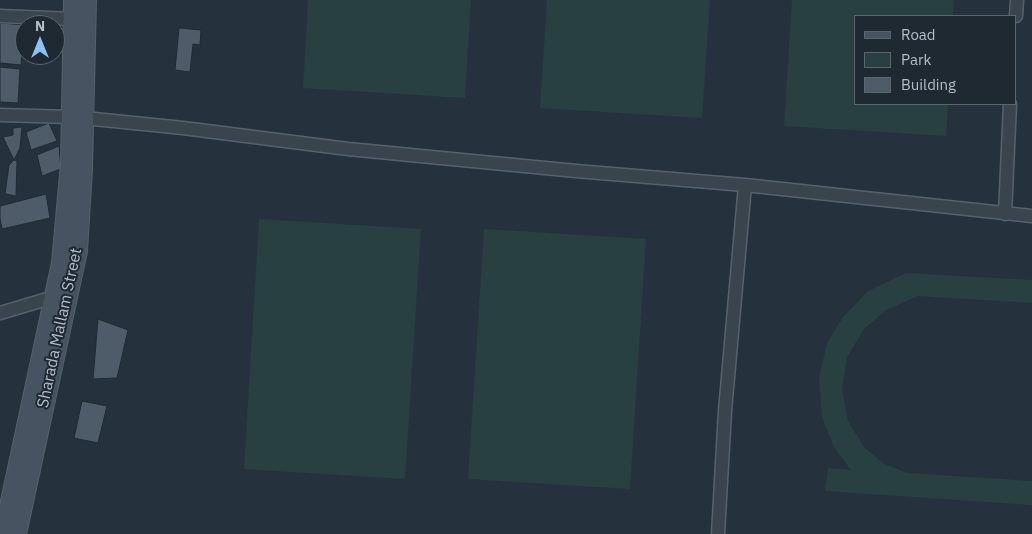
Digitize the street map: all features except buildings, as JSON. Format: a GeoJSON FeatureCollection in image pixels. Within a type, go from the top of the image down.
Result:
{"type":"FeatureCollection","features":[{"type":"Feature","properties":{"kind":"street","name":"Sharada Mallam Street"},"geometry":{"type":"LineString","coordinates":[[17,534],[78,252],[83,169],[77,118],[72,19],[73,0]]}},
{"type":"Feature","properties":{"kind":"street","name":"Sharada Mallam Street"},"geometry":{"type":"LineString","coordinates":[[3,534],[61,263],[88,0]]}},
{"type":"Feature","properties":{"kind":"street"},"geometry":{"type":"LineString","coordinates":[[1016,15],[1017,0]]}},
{"type":"Feature","properties":{"kind":"street"},"geometry":{"type":"LineString","coordinates":[[0,16],[72,19]]}},
{"type":"Feature","properties":{"kind":"street"},"geometry":{"type":"LineString","coordinates":[[1005,214],[1010,105]]}},
{"type":"Feature","properties":{"kind":"street"},"geometry":{"type":"LineString","coordinates":[[0,115],[77,118],[183,128],[357,150],[745,185],[1032,216]]}},
{"type":"Feature","properties":{"kind":"street"},"geometry":{"type":"LineString","coordinates":[[718,534],[725,411],[745,185]]}},
{"type":"Feature","properties":{"kind":"street"},"geometry":{"type":"LineString","coordinates":[[0,312],[54,297]]}},
{"type":"Feature","properties":{"kind":"green space"},"geometry":{"type":"Polygon","coordinates":[[[308,0],[471,0],[465,98],[303,88],[308,0]]]}},
{"type":"Feature","properties":{"kind":"green space"},"geometry":{"type":"Polygon","coordinates":[[[547,0],[710,0],[702,118],[540,108],[547,0]]]}},
{"type":"Feature","properties":{"kind":"green space"},"geometry":{"type":"Polygon","coordinates":[[[792,0],[954,0],[953,15],[854,15],[854,105],[948,105],[946,136],[784,126],[792,0]]]}},
{"type":"Feature","properties":{"kind":"green space"},"geometry":{"type":"Polygon","coordinates":[[[259,219],[421,229],[405,479],[244,469],[259,219]]]}},
{"type":"Feature","properties":{"kind":"green space"},"geometry":{"type":"Polygon","coordinates":[[[484,229],[646,239],[630,489],[468,479],[484,229]]]}},
{"type":"Feature","properties":{"kind":"green space"},"geometry":{"type":"Polygon","coordinates":[[[906,273],[1032,280],[1032,303],[918,296],[886,310],[864,329],[847,357],[842,389],[848,421],[864,447],[884,464],[907,473],[1032,481],[1032,505],[825,491],[828,468],[851,470],[834,447],[822,417],[819,378],[827,343],[843,317],[868,291],[906,273]]]}}]}
